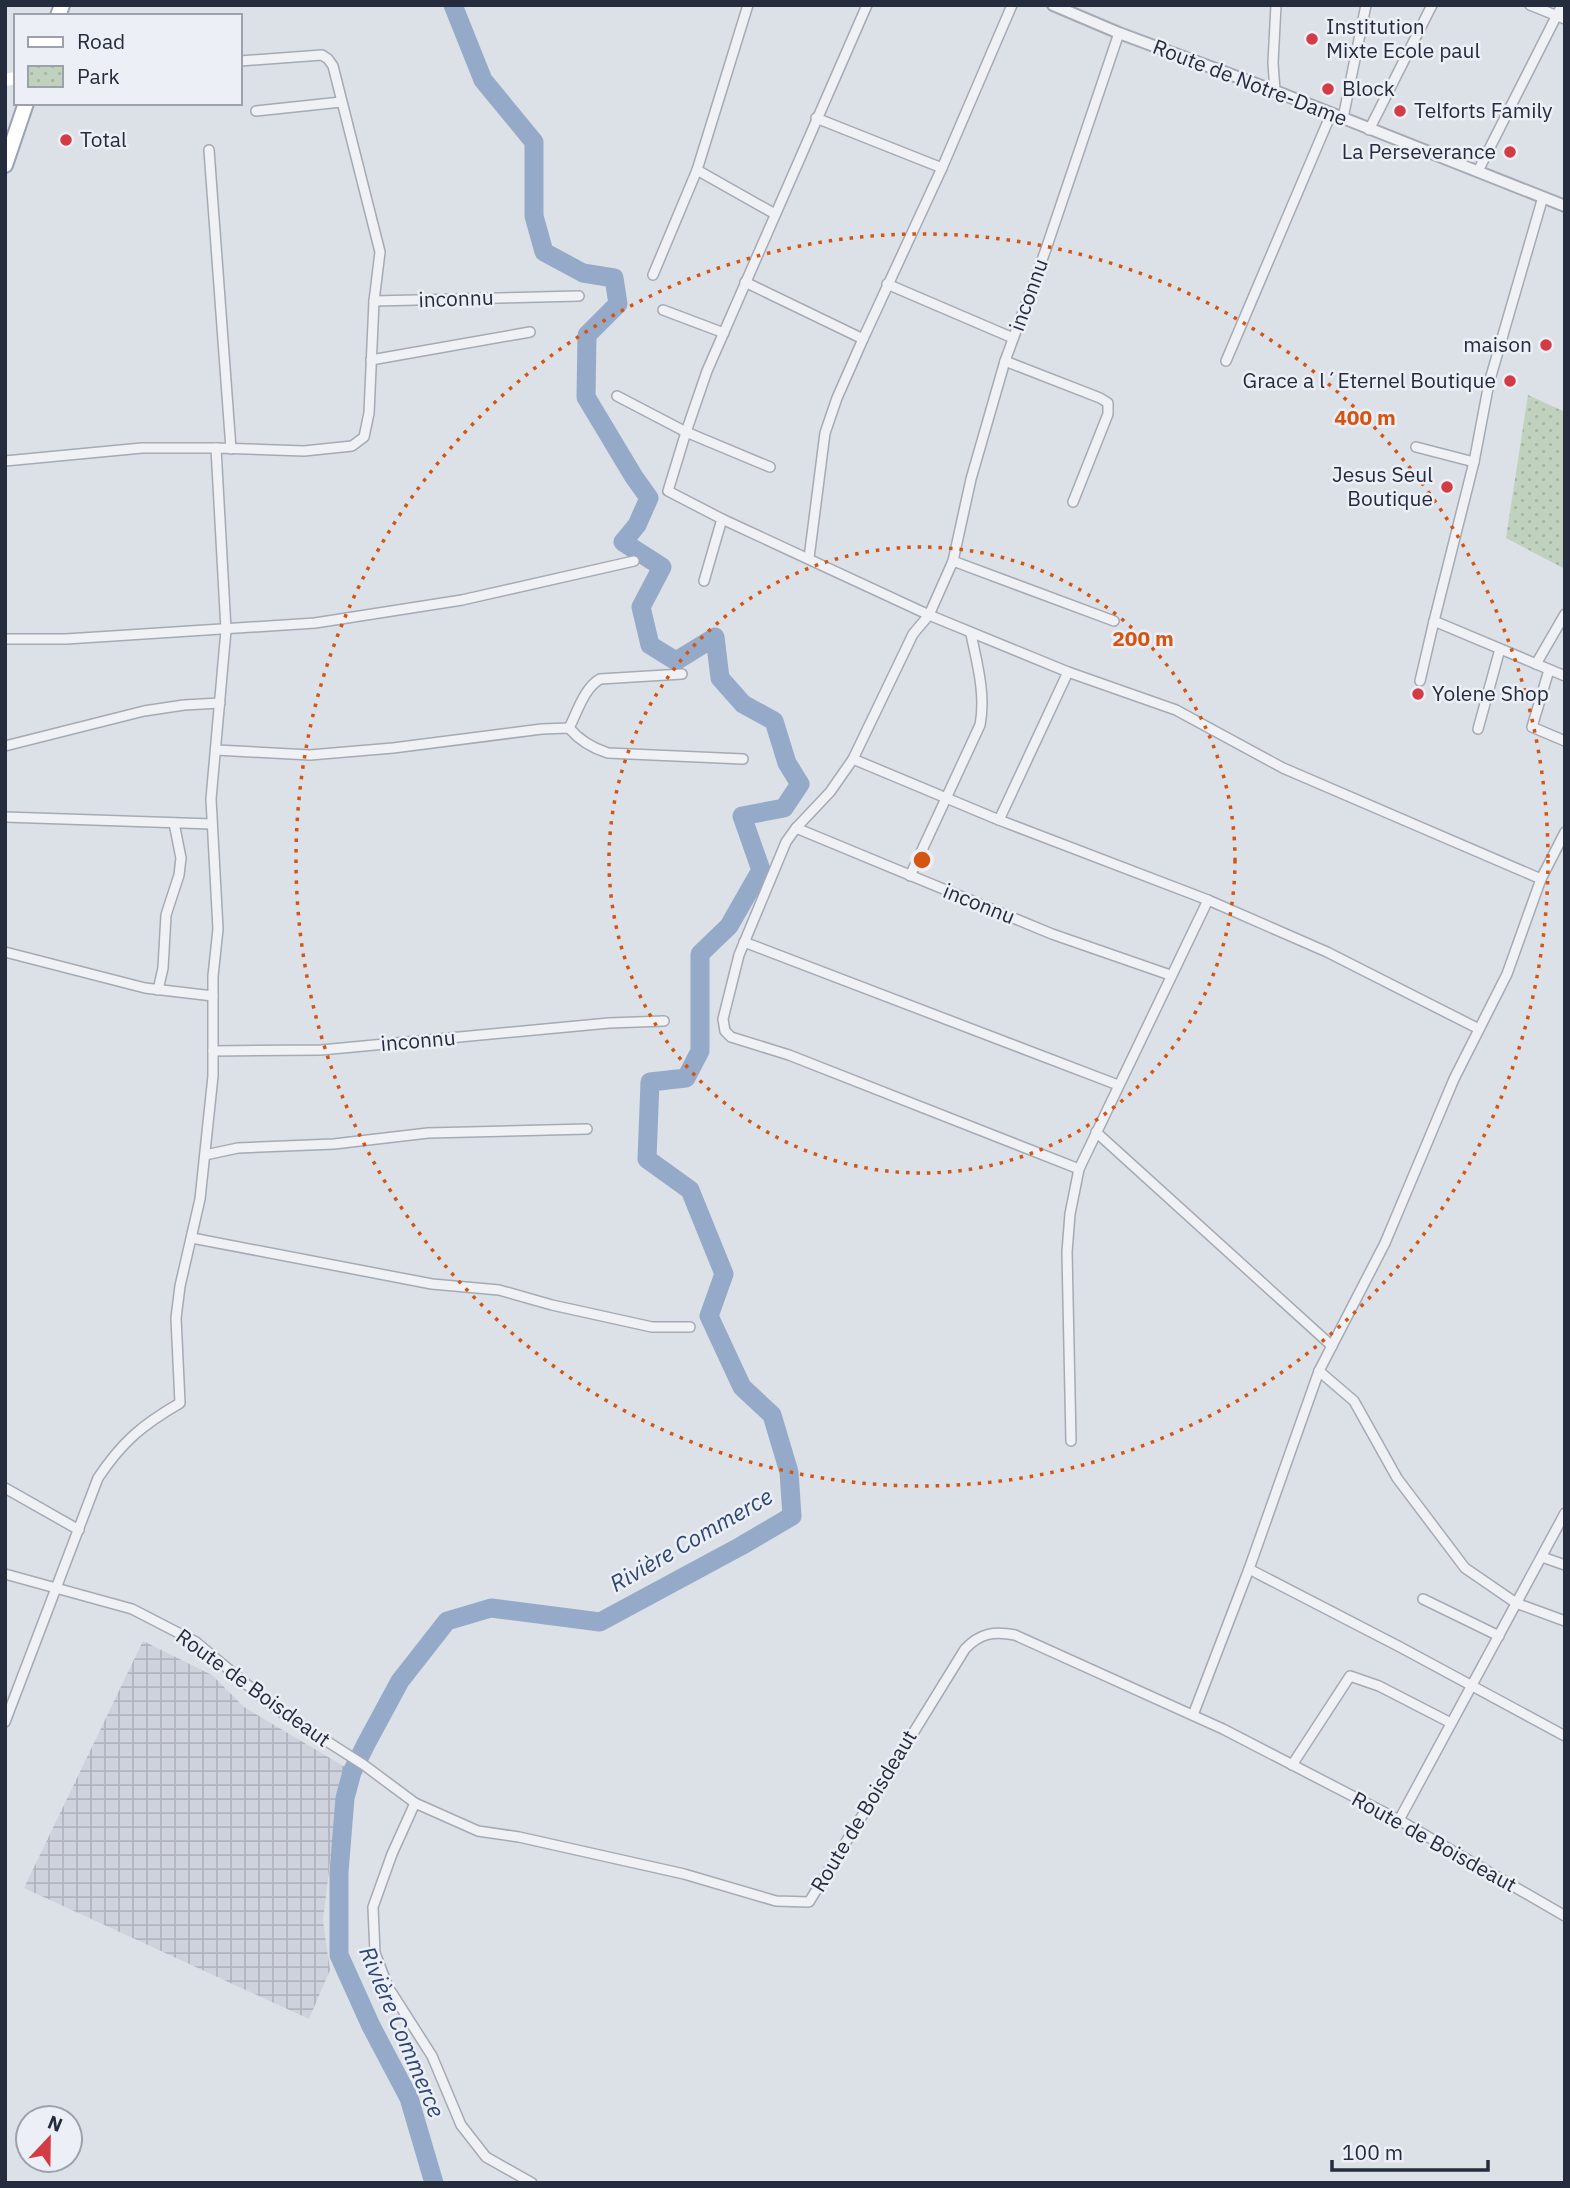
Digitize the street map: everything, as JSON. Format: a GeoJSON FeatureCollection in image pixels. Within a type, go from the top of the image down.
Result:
{"type":"FeatureCollection","features":[{"type":"Feature","properties":{"kind":"main road"},"geometry":{"type":"LineString","coordinates":[[5,165],[25,105]]}},
{"type":"Feature","properties":{"kind":"street"},"geometry":{"type":"LineString","coordinates":[[653,275],[697,170],[747,5]]}},
{"type":"Feature","properties":{"kind":"street"},"geometry":{"type":"LineString","coordinates":[[867,5],[724,333],[686,432],[668,491],[722,519],[971,634],[1176,710],[1283,768],[1541,879]]}},
{"type":"Feature","properties":{"kind":"street"},"geometry":{"type":"LineString","coordinates":[[809,558],[825,433],[863,339],[942,168],[1012,5]]}},
{"type":"Feature","properties":{"kind":"street","name":"Route de Notre-Dame"},"geometry":{"type":"LineString","coordinates":[[1053,5],[1565,206]]}},
{"type":"Feature","properties":{"kind":"street"},"geometry":{"type":"LineString","coordinates":[[1275,91],[1273,63],[1276,5]]}},
{"type":"Feature","properties":{"kind":"street"},"geometry":{"type":"LineString","coordinates":[[1343,118],[1366,5]]}},
{"type":"Feature","properties":{"kind":"street"},"geometry":{"type":"LineString","coordinates":[[1369,130],[1432,5]]}},
{"type":"Feature","properties":{"kind":"street"},"geometry":{"type":"LineString","coordinates":[[1530,5],[1561,17]]}},
{"type":"Feature","properties":{"kind":"street"},"geometry":{"type":"LineString","coordinates":[[1478,171],[1561,17],[1562,5]]}},
{"type":"Feature","properties":{"kind":"street","name":"inconnu"},"geometry":{"type":"LineString","coordinates":[[929,615],[953,561],[971,479],[1005,361],[1119,33]]}},
{"type":"Feature","properties":{"kind":"street"},"geometry":{"type":"LineString","coordinates":[[5,461],[142,448],[304,451],[352,446],[364,437],[380,252],[333,66],[322,55],[242,61]]}},
{"type":"Feature","properties":{"kind":"street"},"geometry":{"type":"LineString","coordinates":[[256,111],[341,102]]}},
{"type":"Feature","properties":{"kind":"street"},"geometry":{"type":"LineString","coordinates":[[1226,361],[1331,114]]}},
{"type":"Feature","properties":{"kind":"street"},"geometry":{"type":"LineString","coordinates":[[816,118],[942,168]]}},
{"type":"Feature","properties":{"kind":"street"},"geometry":{"type":"LineString","coordinates":[[209,150],[231,449]]}},
{"type":"Feature","properties":{"kind":"street"},"geometry":{"type":"LineString","coordinates":[[697,170],[775,214]]}},
{"type":"Feature","properties":{"kind":"street"},"geometry":{"type":"LineString","coordinates":[[1420,681],[1474,461],[1489,383],[1542,197]]}},
{"type":"Feature","properties":{"kind":"street"},"geometry":{"type":"LineString","coordinates":[[746,282],[863,339]]}},
{"type":"Feature","properties":{"kind":"street"},"geometry":{"type":"LineString","coordinates":[[887,285],[1013,338]]}},
{"type":"Feature","properties":{"kind":"street","name":"inconnu"},"geometry":{"type":"LineString","coordinates":[[374,301],[579,296]]}},
{"type":"Feature","properties":{"kind":"street"},"geometry":{"type":"LineString","coordinates":[[663,310],[724,333]]}},
{"type":"Feature","properties":{"kind":"street","name":"inconnu"},"geometry":{"type":"LineString","coordinates":[[371,360],[530,332]]}},
{"type":"Feature","properties":{"kind":"street"},"geometry":{"type":"LineString","coordinates":[[1005,361],[1108,403],[1108,414],[1073,502]]}},
{"type":"Feature","properties":{"kind":"street"},"geometry":{"type":"LineString","coordinates":[[617,396],[686,432],[770,467]]}},
{"type":"Feature","properties":{"kind":"street"},"geometry":{"type":"LineString","coordinates":[[1416,447],[1474,461]]}},
{"type":"Feature","properties":{"kind":"street"},"geometry":{"type":"LineString","coordinates":[[5,1722],[98,1478],[116,1451],[149,1420],[180,1403],[176,1318],[180,1286],[200,1199],[213,1076],[213,996],[218,929],[211,799],[226,630],[216,448]]}},
{"type":"Feature","properties":{"kind":"street"},"geometry":{"type":"LineString","coordinates":[[704,581],[722,519]]}},
{"type":"Feature","properties":{"kind":"street"},"geometry":{"type":"LineString","coordinates":[[5,639],[66,639],[315,623],[462,600],[634,561]]}},
{"type":"Feature","properties":{"kind":"street"},"geometry":{"type":"LineString","coordinates":[[953,561],[1114,621]]}},
{"type":"Feature","properties":{"kind":"street"},"geometry":{"type":"LineString","coordinates":[[1536,664],[1565,614]]}},
{"type":"Feature","properties":{"kind":"street"},"geometry":{"type":"LineString","coordinates":[[929,615],[913,634],[853,759],[831,792],[786,842],[744,943],[723,1019],[725,1031],[731,1037],[789,1055],[1079,1169]]}},
{"type":"Feature","properties":{"kind":"street"},"geometry":{"type":"LineString","coordinates":[[1434,621],[1565,676]]}},
{"type":"Feature","properties":{"kind":"street"},"geometry":{"type":"LineString","coordinates":[[910,876],[980,725],[981,688],[971,634]]}},
{"type":"Feature","properties":{"kind":"street"},"geometry":{"type":"LineString","coordinates":[[1478,729],[1500,649]]}},
{"type":"Feature","properties":{"kind":"street"},"geometry":{"type":"LineString","coordinates":[[1549,670],[1532,727],[1565,741]]}},
{"type":"Feature","properties":{"kind":"street"},"geometry":{"type":"LineString","coordinates":[[999,820],[1068,672]]}},
{"type":"Feature","properties":{"kind":"street"},"geometry":{"type":"LineString","coordinates":[[569,728],[588,690],[600,679],[682,674]]}},
{"type":"Feature","properties":{"kind":"street"},"geometry":{"type":"LineString","coordinates":[[5,746],[144,711],[220,703]]}},
{"type":"Feature","properties":{"kind":"street"},"geometry":{"type":"LineString","coordinates":[[216,750],[310,755],[569,728]]}},
{"type":"Feature","properties":{"kind":"street"},"geometry":{"type":"LineString","coordinates":[[569,728],[578,739],[608,753],[743,759]]}},
{"type":"Feature","properties":{"kind":"street"},"geometry":{"type":"LineString","coordinates":[[853,759],[999,820],[1208,900],[1316,947],[1479,1029]]}},
{"type":"Feature","properties":{"kind":"street"},"geometry":{"type":"LineString","coordinates":[[5,817],[212,824]]}},
{"type":"Feature","properties":{"kind":"street"},"geometry":{"type":"LineString","coordinates":[[158,990],[163,968],[163,932],[181,858],[174,823]]}},
{"type":"Feature","properties":{"kind":"street","name":"inconnu"},"geometry":{"type":"LineString","coordinates":[[796,828],[1052,934],[1170,975]]}},
{"type":"Feature","properties":{"kind":"street"},"geometry":{"type":"LineString","coordinates":[[1192,1716],[1249,1569],[1319,1371],[1385,1243],[1454,1079],[1507,974],[1541,879],[1565,832]]}},
{"type":"Feature","properties":{"kind":"street"},"geometry":{"type":"LineString","coordinates":[[1071,1441],[1068,1252],[1070,1214],[1079,1169],[1208,900]]}},
{"type":"Feature","properties":{"kind":"street"},"geometry":{"type":"LineString","coordinates":[[744,943],[1118,1085]]}},
{"type":"Feature","properties":{"kind":"street"},"geometry":{"type":"LineString","coordinates":[[5,952],[145,988],[213,996]]}},
{"type":"Feature","properties":{"kind":"street","name":"inconnu"},"geometry":{"type":"LineString","coordinates":[[213,1051],[321,1050],[609,1023],[664,1021]]}},
{"type":"Feature","properties":{"kind":"street"},"geometry":{"type":"LineString","coordinates":[[205,1155],[238,1148],[315,1145],[428,1133],[587,1129]]}},
{"type":"Feature","properties":{"kind":"street"},"geometry":{"type":"LineString","coordinates":[[1096,1132],[1332,1346]]}},
{"type":"Feature","properties":{"kind":"street"},"geometry":{"type":"LineString","coordinates":[[192,1238],[432,1284],[499,1290],[652,1326],[690,1327]]}},
{"type":"Feature","properties":{"kind":"street"},"geometry":{"type":"LineString","coordinates":[[1319,1371],[1354,1401],[1397,1478],[1465,1568],[1517,1602],[1565,1621]]}},
{"type":"Feature","properties":{"kind":"street"},"geometry":{"type":"LineString","coordinates":[[5,1488],[79,1530]]}},
{"type":"Feature","properties":{"kind":"street"},"geometry":{"type":"LineString","coordinates":[[1399,1820],[1565,1513]]}},
{"type":"Feature","properties":{"kind":"street"},"geometry":{"type":"LineString","coordinates":[[1542,1557],[1565,1565]]}},
{"type":"Feature","properties":{"kind":"street"},"geometry":{"type":"LineString","coordinates":[[1249,1569],[1472,1685],[1565,1737]]}},
{"type":"Feature","properties":{"kind":"street","name":"Route de Boisdeaut"},"geometry":{"type":"LineString","coordinates":[[5,1574],[132,1609],[196,1642],[275,1708],[364,1765],[415,1803],[478,1831],[519,1837],[684,1874],[776,1901],[809,1902],[965,1649],[981,1636],[991,1632],[1015,1635],[1292,1765],[1399,1820],[1565,1916]]}},
{"type":"Feature","properties":{"kind":"street"},"geometry":{"type":"LineString","coordinates":[[1423,1599],[1499,1636]]}},
{"type":"Feature","properties":{"kind":"street"},"geometry":{"type":"LineString","coordinates":[[1292,1765],[1350,1676],[1379,1686],[1451,1723]]}},
{"type":"Feature","properties":{"kind":"street"},"geometry":{"type":"LineString","coordinates":[[415,1803],[392,1854],[373,1907],[375,1953],[388,1987],[432,2056],[461,2125],[486,2157],[532,2183]]}},
{"type":"Feature","properties":{"kind":"shaded area"},"geometry":{"type":"Polygon","coordinates":[[[143,1641],[212,1675],[244,1707],[345,1767],[323,1921],[330,1970],[309,2019],[24,1888],[143,1641]]]}},
{"type":"Feature","properties":{"kind":"green space"},"geometry":{"type":"Polygon","coordinates":[[[1528,395],[1565,412],[1565,569],[1506,538],[1528,395]]]}},
{"type":"Feature","properties":{"kind":"waterway","name":"Rivière Commerce"},"geometry":{"type":"LineString","coordinates":[[434,2183],[409,2098],[371,2026],[339,1955],[339,1872],[345,1798],[352,1772],[400,1681],[447,1621],[491,1608],[600,1622],[792,1516],[789,1472],[772,1415],[742,1387],[709,1316],[724,1274],[690,1190],[647,1159],[650,1082],[686,1078],[700,1051],[700,954],[729,926],[761,870],[742,816],[784,808],[800,784],[787,763],[774,721],[743,704],[720,678],[715,637],[676,661],[650,645],[641,607],[662,567],[623,542],[637,525],[649,498],[586,397],[587,335],[618,304],[614,278],[583,273],[544,252],[534,216],[534,142],[483,80],[453,5]]}},
{"type":"Feature","properties":{"kind":"place","name":"Institution Mixte Ecole paul"},"geometry":{"type":"Point","coordinates":[1312,39]}},
{"type":"Feature","properties":{"kind":"place","name":"Block"},"geometry":{"type":"Point","coordinates":[1328,89]}},
{"type":"Feature","properties":{"kind":"place","name":"Telforts Family"},"geometry":{"type":"Point","coordinates":[1400,111]}},
{"type":"Feature","properties":{"kind":"place","name":"Total"},"geometry":{"type":"Point","coordinates":[66,140]}},
{"type":"Feature","properties":{"kind":"place","name":"La Perseverance"},"geometry":{"type":"Point","coordinates":[1510,152]}},
{"type":"Feature","properties":{"kind":"place","name":"maison"},"geometry":{"type":"Point","coordinates":[1546,345]}},
{"type":"Feature","properties":{"kind":"place","name":"Grace a l´Eternel Boutique"},"geometry":{"type":"Point","coordinates":[1510,381]}},
{"type":"Feature","properties":{"kind":"place","name":"Jesus Seul Boutique"},"geometry":{"type":"Point","coordinates":[1447,487]}},
{"type":"Feature","properties":{"kind":"place","name":"Yolene Shop"},"geometry":{"type":"Point","coordinates":[1418,694]}}]}
